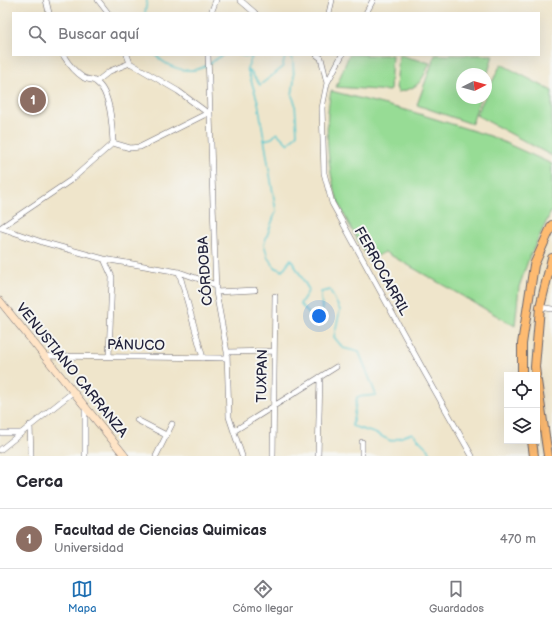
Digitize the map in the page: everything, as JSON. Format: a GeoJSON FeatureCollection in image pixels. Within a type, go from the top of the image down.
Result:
{"type":"FeatureCollection","features":[{"type":"Feature","properties":{"kind":"main road"},"geometry":{"type":"LineString","coordinates":[[522,372],[522,344],[534,265],[552,225]]}},
{"type":"Feature","properties":{"kind":"main road"},"geometry":{"type":"LineString","coordinates":[[536,372],[540,307],[552,258]]}},
{"type":"Feature","properties":{"kind":"main road","name":"VENUSTIANO CARRANZA"},"geometry":{"type":"LineString","coordinates":[[0,301],[125,456]]}},
{"type":"Feature","properties":{"kind":"main road"},"geometry":{"type":"LineString","coordinates":[[540,401],[548,456]]}},
{"type":"Feature","properties":{"kind":"main road"},"geometry":{"type":"LineString","coordinates":[[532,444],[534,456]]}},
{"type":"Feature","properties":{"kind":"street"},"geometry":{"type":"LineString","coordinates":[[46,0],[50,12]]}},
{"type":"Feature","properties":{"kind":"street"},"geometry":{"type":"LineString","coordinates":[[98,0],[107,12]]}},
{"type":"Feature","properties":{"kind":"street"},"geometry":{"type":"LineString","coordinates":[[240,0],[254,12]]}},
{"type":"Feature","properties":{"kind":"street"},"geometry":{"type":"LineString","coordinates":[[329,12],[331,0]]}},
{"type":"Feature","properties":{"kind":"street"},"geometry":{"type":"LineString","coordinates":[[367,12],[373,0]]}},
{"type":"Feature","properties":{"kind":"street"},"geometry":{"type":"LineString","coordinates":[[212,12],[217,1]]}},
{"type":"Feature","properties":{"kind":"street"},"geometry":{"type":"LineString","coordinates":[[65,56],[75,70],[85,78],[96,82],[104,91],[111,115],[113,143]]}},
{"type":"Feature","properties":{"kind":"street"},"geometry":{"type":"LineString","coordinates":[[113,143],[130,148],[140,147],[208,114],[178,91],[130,63],[127,56]]}},
{"type":"Feature","properties":{"kind":"street","name":"CÓRDOBA"},"geometry":{"type":"LineString","coordinates":[[208,56],[208,114],[216,292],[227,355],[229,417],[242,456]]}},
{"type":"Feature","properties":{"kind":"street","name":"FERROCARRIL"},"geometry":{"type":"LineString","coordinates":[[320,56],[327,83]]}},
{"type":"Feature","properties":{"kind":"street","name":"FERROCARRIL"},"geometry":{"type":"LineString","coordinates":[[341,56],[327,83],[322,108],[324,173],[332,203],[421,367],[472,456]]}},
{"type":"Feature","properties":{"kind":"street"},"geometry":{"type":"LineString","coordinates":[[96,82],[110,71],[130,63]]}},
{"type":"Feature","properties":{"kind":"street"},"geometry":{"type":"LineString","coordinates":[[0,228],[71,180],[113,143]]}},
{"type":"Feature","properties":{"kind":"street"},"geometry":{"type":"LineString","coordinates":[[0,228],[42,242],[104,259],[179,272],[216,286]]}},
{"type":"Feature","properties":{"kind":"street"},"geometry":{"type":"LineString","coordinates":[[104,259],[112,277],[109,356]]}},
{"type":"Feature","properties":{"kind":"street"},"geometry":{"type":"LineString","coordinates":[[179,272],[203,358]]}},
{"type":"Feature","properties":{"kind":"street"},"geometry":{"type":"LineString","coordinates":[[216,292],[255,290]]}},
{"type":"Feature","properties":{"kind":"street","name":"TUXPAN"},"geometry":{"type":"LineString","coordinates":[[273,456],[275,296]]}},
{"type":"Feature","properties":{"kind":"street"},"geometry":{"type":"LineString","coordinates":[[540,307],[552,309]]}},
{"type":"Feature","properties":{"kind":"street","name":"PÁNUCO"},"geometry":{"type":"LineString","coordinates":[[44,356],[203,358],[274,352]]}},
{"type":"Feature","properties":{"kind":"street"},"geometry":{"type":"LineString","coordinates":[[234,431],[336,367]]}},
{"type":"Feature","properties":{"kind":"street"},"geometry":{"type":"LineString","coordinates":[[318,456],[320,377]]}},
{"type":"Feature","properties":{"kind":"street"},"geometry":{"type":"LineString","coordinates":[[0,450],[72,392]]}},
{"type":"Feature","properties":{"kind":"street"},"geometry":{"type":"LineString","coordinates":[[85,408],[85,456]]}},
{"type":"Feature","properties":{"kind":"street"},"geometry":{"type":"LineString","coordinates":[[137,420],[166,435]]}},
{"type":"Feature","properties":{"kind":"street"},"geometry":{"type":"LineString","coordinates":[[156,456],[172,424]]}},
{"type":"Feature","properties":{"kind":"street"},"geometry":{"type":"LineString","coordinates":[[30,425],[31,456]]}},
{"type":"Feature","properties":{"kind":"street"},"geometry":{"type":"LineString","coordinates":[[0,433],[20,433]]}},
{"type":"Feature","properties":{"kind":"street"},"geometry":{"type":"LineString","coordinates":[[362,442],[362,456]]}},
{"type":"Feature","properties":{"kind":"green space"},"geometry":{"type":"Polygon","coordinates":[[[349,56],[392,56],[390,91],[336,87],[349,56]]]}},
{"type":"Feature","properties":{"kind":"green space"},"geometry":{"type":"Polygon","coordinates":[[[399,56],[430,63],[424,75],[415,86],[398,92],[396,87],[399,56]]]}},
{"type":"Feature","properties":{"kind":"green space"},"geometry":{"type":"Polygon","coordinates":[[[435,56],[493,56],[489,68],[456,68],[456,104],[478,104],[472,124],[417,105],[435,56]]]}},
{"type":"Feature","properties":{"kind":"green space"},"geometry":{"type":"Polygon","coordinates":[[[501,64],[552,91],[552,156],[476,115],[481,104],[492,104],[492,82],[501,64]]]}},
{"type":"Feature","properties":{"kind":"green space"},"geometry":{"type":"Polygon","coordinates":[[[331,91],[413,112],[490,136],[552,164],[552,210],[529,258],[519,287],[515,326],[385,252],[369,260],[342,210],[335,191],[329,163],[327,133],[331,91]]]}},
{"type":"Feature","properties":{"kind":"waterway"},"geometry":{"type":"LineString","coordinates":[[145,12],[147,0]]}},
{"type":"Feature","properties":{"kind":"waterway"},"geometry":{"type":"LineString","coordinates":[[157,56],[175,68],[187,70],[201,68],[222,56]]}},
{"type":"Feature","properties":{"kind":"waterway"},"geometry":{"type":"LineString","coordinates":[[246,56],[252,57],[247,68],[258,102],[276,211],[264,244],[268,258],[275,267],[282,271],[291,259],[309,290],[300,304],[311,316],[316,316],[322,313],[321,292],[330,290],[340,310],[334,337],[343,348],[359,352],[376,395],[357,397],[352,426],[377,434],[391,441],[412,433],[429,450],[431,456]]}},
{"type":"Feature","properties":{"kind":"waterway"},"geometry":{"type":"LineString","coordinates":[[249,70],[260,85],[282,68],[285,57],[290,56],[293,61],[294,80],[292,96],[295,103],[297,134],[288,144],[277,133],[272,138],[264,140]]}},
{"type":"Feature","properties":{"kind":"place","name":"Facultad de Ciencias Quimicas"},"geometry":{"type":"Point","coordinates":[33,100]}}]}
